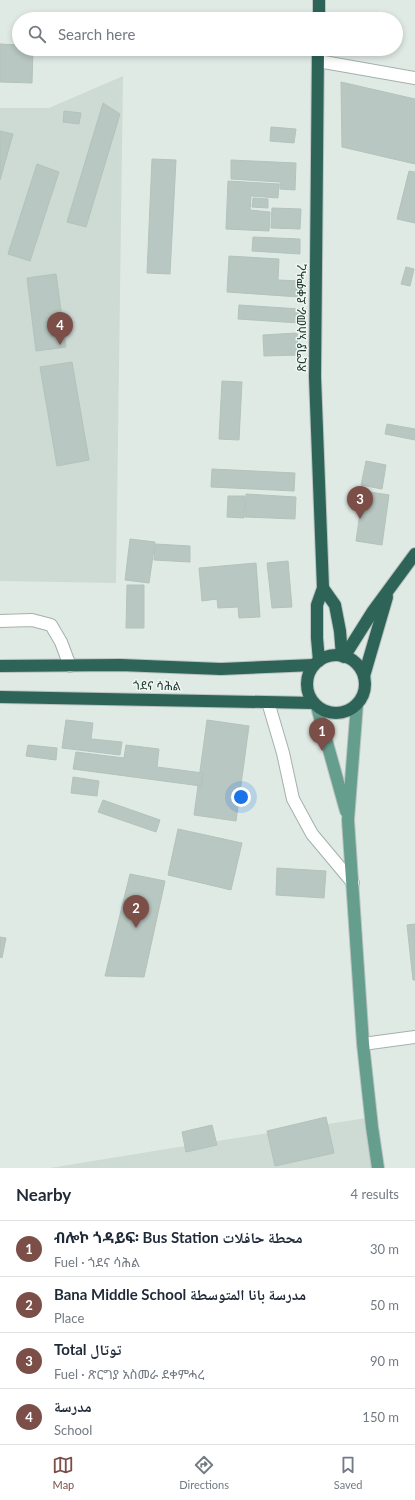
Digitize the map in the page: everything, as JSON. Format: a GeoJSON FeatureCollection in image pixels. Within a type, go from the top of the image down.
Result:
{"type":"FeatureCollection","features":[{"type":"Feature","properties":{"kind":"highway"},"geometry":{"type":"LineString","coordinates":[[319,0],[319,12]]}},
{"type":"Feature","properties":{"kind":"highway","name":"ጽርግያ አስመራ ደቀምሓረ"},"geometry":{"type":"LineString","coordinates":[[317,663],[318,604],[323,588],[315,377],[318,56]]}},
{"type":"Feature","properties":{"kind":"highway"},"geometry":{"type":"LineString","coordinates":[[343,657],[373,611],[415,554]]}},
{"type":"Feature","properties":{"kind":"highway"},"geometry":{"type":"LineString","coordinates":[[323,588],[335,605],[343,657]]}},
{"type":"Feature","properties":{"kind":"highway"},"geometry":{"type":"LineString","coordinates":[[364,676],[356,664],[343,657],[330,656],[317,663],[310,672],[307,680],[307,688],[310,697],[316,705],[330,713],[338,713],[352,708],[357,704],[364,690],[364,676],[389,590]]}},
{"type":"Feature","properties":{"kind":"highway","name":"ጎደና ሳሕል"},"geometry":{"type":"LineString","coordinates":[[0,666],[120,665],[222,669],[317,663]]}},
{"type":"Feature","properties":{"kind":"highway","name":"ጎደና ሳሕል"},"geometry":{"type":"LineString","coordinates":[[0,697],[268,702],[316,705]]}},
{"type":"Feature","properties":{"kind":"main road"},"geometry":{"type":"LineString","coordinates":[[357,704],[348,820],[363,1044],[378,1168]]}},
{"type":"Feature","properties":{"kind":"main road"},"geometry":{"type":"LineString","coordinates":[[316,705],[348,820]]}},
{"type":"Feature","properties":{"kind":"street"},"geometry":{"type":"LineString","coordinates":[[322,56],[415,78]]}},
{"type":"Feature","properties":{"kind":"street"},"geometry":{"type":"LineString","coordinates":[[0,621],[32,620],[51,625],[61,642],[70,666]]}},
{"type":"Feature","properties":{"kind":"street"},"geometry":{"type":"LineString","coordinates":[[268,702],[283,753],[292,799],[312,834],[353,884]]}},
{"type":"Feature","properties":{"kind":"street"},"geometry":{"type":"LineString","coordinates":[[363,1044],[415,1037]]}},
{"type":"Feature","properties":{"kind":"shaded area"},"geometry":{"type":"Polygon","coordinates":[[[123,76],[116,583],[0,581],[0,108],[49,108],[123,76]]]}},
{"type":"Feature","properties":{"kind":"shaded area"},"geometry":{"type":"Polygon","coordinates":[[[373,1117],[381,1168],[50,1168],[191,1145],[373,1117]]]}},
{"type":"Feature","properties":{"kind":"building"},"geometry":{"type":"Polygon","coordinates":[[[0,44],[12,45],[12,56],[33,56],[32,83],[0,82],[0,44]]]}},
{"type":"Feature","properties":{"kind":"building"},"geometry":{"type":"Polygon","coordinates":[[[341,82],[415,99],[415,164],[342,147],[341,82]]]}},
{"type":"Feature","properties":{"kind":"building"},"geometry":{"type":"Polygon","coordinates":[[[103,103],[120,114],[86,227],[67,222],[103,103]]]}},
{"type":"Feature","properties":{"kind":"building"},"geometry":{"type":"Polygon","coordinates":[[[64,111],[81,113],[79,124],[63,122],[64,111]]]}},
{"type":"Feature","properties":{"kind":"building"},"geometry":{"type":"Polygon","coordinates":[[[271,127],[296,129],[294,143],[270,141],[271,127]]]}},
{"type":"Feature","properties":{"kind":"building"},"geometry":{"type":"Polygon","coordinates":[[[0,131],[13,134],[0,180],[0,131]]]}},
{"type":"Feature","properties":{"kind":"building"},"geometry":{"type":"Polygon","coordinates":[[[152,159],[176,160],[170,274],[147,273],[152,159]]]}},
{"type":"Feature","properties":{"kind":"building"},"geometry":{"type":"Polygon","coordinates":[[[231,160],[296,163],[295,190],[280,189],[280,182],[231,179],[231,160]]]}},
{"type":"Feature","properties":{"kind":"building"},"geometry":{"type":"Polygon","coordinates":[[[37,164],[59,172],[30,261],[8,254],[37,164]]]}},
{"type":"Feature","properties":{"kind":"building"},"geometry":{"type":"Polygon","coordinates":[[[409,171],[415,172],[415,223],[397,219],[409,171]]]}},
{"type":"Feature","properties":{"kind":"building"},"geometry":{"type":"Polygon","coordinates":[[[228,181],[279,184],[278,198],[251,196],[250,210],[270,212],[269,231],[226,229],[228,181]]]}},
{"type":"Feature","properties":{"kind":"building"},"geometry":{"type":"Polygon","coordinates":[[[253,198],[268,199],[268,208],[252,207],[253,198]]]}},
{"type":"Feature","properties":{"kind":"building"},"geometry":{"type":"Polygon","coordinates":[[[272,208],[301,209],[300,229],[271,228],[272,208]]]}},
{"type":"Feature","properties":{"kind":"building"},"geometry":{"type":"Polygon","coordinates":[[[253,237],[300,239],[300,254],[252,251],[253,237]]]}},
{"type":"Feature","properties":{"kind":"building"},"geometry":{"type":"Polygon","coordinates":[[[229,256],[279,259],[278,280],[300,281],[299,297],[227,292],[229,256]]]}},
{"type":"Feature","properties":{"kind":"building"},"geometry":{"type":"Polygon","coordinates":[[[406,267],[414,269],[410,286],[401,284],[406,267]]]}},
{"type":"Feature","properties":{"kind":"building"},"geometry":{"type":"Polygon","coordinates":[[[56,274],[66,347],[36,351],[27,278],[56,274]]]}},
{"type":"Feature","properties":{"kind":"building"},"geometry":{"type":"Polygon","coordinates":[[[239,305],[300,309],[299,323],[238,319],[239,305]]]}},
{"type":"Feature","properties":{"kind":"building"},"geometry":{"type":"Polygon","coordinates":[[[297,333],[298,355],[264,356],[263,335],[297,333]]]}},
{"type":"Feature","properties":{"kind":"building"},"geometry":{"type":"Polygon","coordinates":[[[72,362],[89,460],[57,466],[40,367],[72,362]]]}},
{"type":"Feature","properties":{"kind":"building"},"geometry":{"type":"Polygon","coordinates":[[[222,381],[242,382],[239,440],[219,439],[222,381]]]}},
{"type":"Feature","properties":{"kind":"building"},"geometry":{"type":"Polygon","coordinates":[[[387,424],[415,429],[415,440],[385,434],[387,424]]]}},
{"type":"Feature","properties":{"kind":"building"},"geometry":{"type":"Polygon","coordinates":[[[366,461],[386,465],[382,489],[361,485],[366,461]]]}},
{"type":"Feature","properties":{"kind":"building"},"geometry":{"type":"Polygon","coordinates":[[[212,469],[295,473],[294,491],[211,487],[212,469]]]}},
{"type":"Feature","properties":{"kind":"building"},"geometry":{"type":"Polygon","coordinates":[[[363,491],[389,495],[382,545],[356,541],[363,491]]]}},
{"type":"Feature","properties":{"kind":"building"},"geometry":{"type":"Polygon","coordinates":[[[246,494],[296,497],[295,519],[245,517],[246,494]]]}},
{"type":"Feature","properties":{"kind":"building"},"geometry":{"type":"Polygon","coordinates":[[[228,496],[245,496],[244,518],[227,517],[228,496]]]}},
{"type":"Feature","properties":{"kind":"building"},"geometry":{"type":"Polygon","coordinates":[[[130,539],[155,542],[149,583],[125,580],[130,539]]]}},
{"type":"Feature","properties":{"kind":"building"},"geometry":{"type":"Polygon","coordinates":[[[155,544],[190,546],[190,562],[154,560],[155,544]]]}},
{"type":"Feature","properties":{"kind":"building"},"geometry":{"type":"Polygon","coordinates":[[[288,561],[292,607],[272,608],[267,563],[288,561]]]}},
{"type":"Feature","properties":{"kind":"building"},"geometry":{"type":"Polygon","coordinates":[[[256,563],[260,617],[239,618],[238,607],[218,608],[217,599],[202,601],[199,568],[256,563]]]}},
{"type":"Feature","properties":{"kind":"building"},"geometry":{"type":"Polygon","coordinates":[[[127,585],[144,585],[144,628],[126,628],[127,585]]]}},
{"type":"Feature","properties":{"kind":"building"},"geometry":{"type":"Polygon","coordinates":[[[66,720],[93,723],[91,739],[122,742],[120,755],[62,748],[66,720]]]}},
{"type":"Feature","properties":{"kind":"building"},"geometry":{"type":"Polygon","coordinates":[[[207,720],[249,726],[236,821],[194,815],[207,720]]]}},
{"type":"Feature","properties":{"kind":"building"},"geometry":{"type":"Polygon","coordinates":[[[28,745],[57,748],[56,760],[26,756],[28,745]]]}},
{"type":"Feature","properties":{"kind":"building"},"geometry":{"type":"Polygon","coordinates":[[[126,745],[159,749],[157,767],[203,773],[201,786],[73,769],[76,752],[124,758],[126,745]]]}},
{"type":"Feature","properties":{"kind":"building"},"geometry":{"type":"Polygon","coordinates":[[[73,777],[99,781],[97,796],[71,793],[73,777]]]}},
{"type":"Feature","properties":{"kind":"building"},"geometry":{"type":"Polygon","coordinates":[[[103,800],[160,820],[156,832],[98,812],[103,800]]]}},
{"type":"Feature","properties":{"kind":"building"},"geometry":{"type":"Polygon","coordinates":[[[178,829],[242,843],[231,890],[168,875],[178,829]]]}},
{"type":"Feature","properties":{"kind":"building"},"geometry":{"type":"Polygon","coordinates":[[[277,868],[326,871],[324,898],[276,895],[277,868]]]}},
{"type":"Feature","properties":{"kind":"building"},"geometry":{"type":"Polygon","coordinates":[[[130,874],[165,881],[144,977],[105,976],[130,874]]]}},
{"type":"Feature","properties":{"kind":"building"},"geometry":{"type":"Polygon","coordinates":[[[415,924],[415,980],[413,980],[407,925],[415,924]]]}},
{"type":"Feature","properties":{"kind":"building"},"geometry":{"type":"Polygon","coordinates":[[[0,937],[6,938],[2,958],[0,957],[0,937]]]}},
{"type":"Feature","properties":{"kind":"building"},"geometry":{"type":"Polygon","coordinates":[[[326,1117],[334,1153],[275,1166],[267,1131],[326,1117]]]}},
{"type":"Feature","properties":{"kind":"building"},"geometry":{"type":"Polygon","coordinates":[[[212,1125],[217,1145],[186,1152],[182,1132],[212,1125]]]}},
{"type":"Feature","properties":{"kind":"place","name":"مدرسة"},"geometry":{"type":"Point","coordinates":[60,345]}},
{"type":"Feature","properties":{"kind":"place","name":"Total توتال"},"geometry":{"type":"Point","coordinates":[360,519]}},
{"type":"Feature","properties":{"kind":"place","name":"ብሎኮ ጎዳይፍ፡ Bus Station محطة حافلات"},"geometry":{"type":"Point","coordinates":[322,751]}},
{"type":"Feature","properties":{"kind":"place","name":"Bana Middle School مدرسة بانا المتوسطة"},"geometry":{"type":"Point","coordinates":[136,928]}}]}
